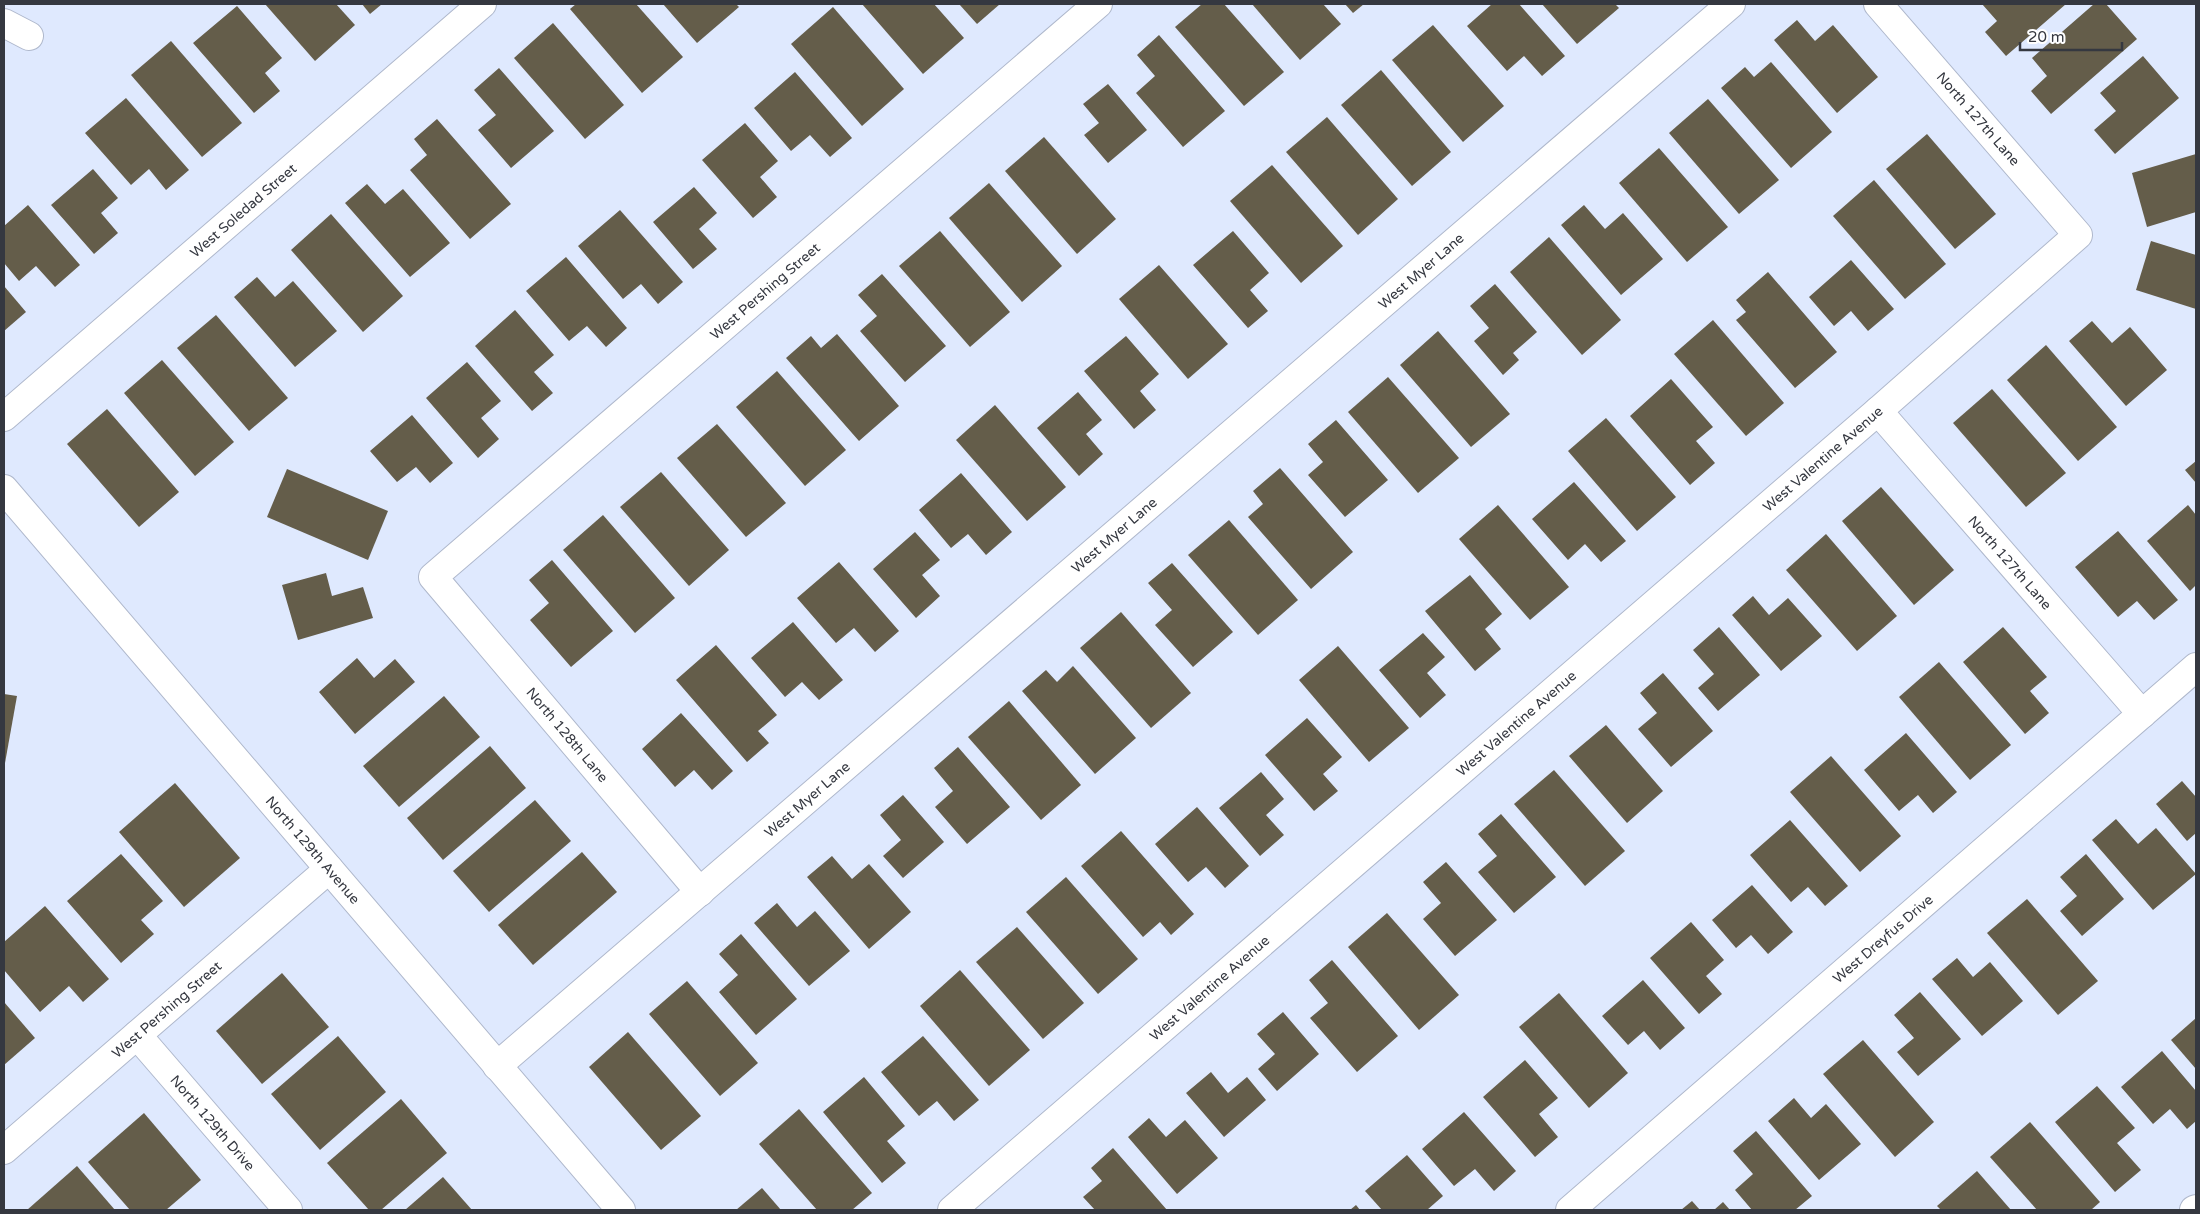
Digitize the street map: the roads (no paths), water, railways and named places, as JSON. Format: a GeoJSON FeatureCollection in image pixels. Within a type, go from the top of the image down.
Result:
{"type":"FeatureCollection","features":[{"type":"Feature","properties":{"kind":"street","name":"West Soledad Street"},"geometry":{"type":"LineString","coordinates":[[4,417],[482,4]]}},
{"type":"Feature","properties":{"kind":"street","name":"West Pershing Street"},"geometry":{"type":"LineString","coordinates":[[433,578],[1098,4]]}},
{"type":"Feature","properties":{"kind":"street","name":"West Myer Lane"},"geometry":{"type":"LineString","coordinates":[[497,1066],[1731,4]]}},
{"type":"Feature","properties":{"kind":"street","name":"North 127th Lane"},"geometry":{"type":"LineString","coordinates":[[1878,4],[2078,234]]}},
{"type":"Feature","properties":{"kind":"street"},"geometry":{"type":"LineString","coordinates":[[4,23],[30,36]]}},
{"type":"Feature","properties":{"kind":"street","name":"West Valentine Avenue"},"geometry":{"type":"LineString","coordinates":[[952,1210],[1878,411],[2078,234]]}},
{"type":"Feature","properties":{"kind":"street","name":"North 127th Lane"},"geometry":{"type":"LineString","coordinates":[[1878,411],[2142,714]]}},
{"type":"Feature","properties":{"kind":"street","name":"North 129th Avenue"},"geometry":{"type":"LineString","coordinates":[[4,489],[621,1210]]}},
{"type":"Feature","properties":{"kind":"street","name":"North 128th Lane"},"geometry":{"type":"LineString","coordinates":[[433,578],[700,892]]}},
{"type":"Feature","properties":{"kind":"street","name":"West Dreyfus Drive"},"geometry":{"type":"LineString","coordinates":[[1570,1210],[2196,667]]}},
{"type":"Feature","properties":{"kind":"street","name":"West Pershing Street"},"geometry":{"type":"LineString","coordinates":[[4,1150],[329,869]]}},
{"type":"Feature","properties":{"kind":"street","name":"North 129th Drive"},"geometry":{"type":"LineString","coordinates":[[137,1035],[288,1210]]}}]}
